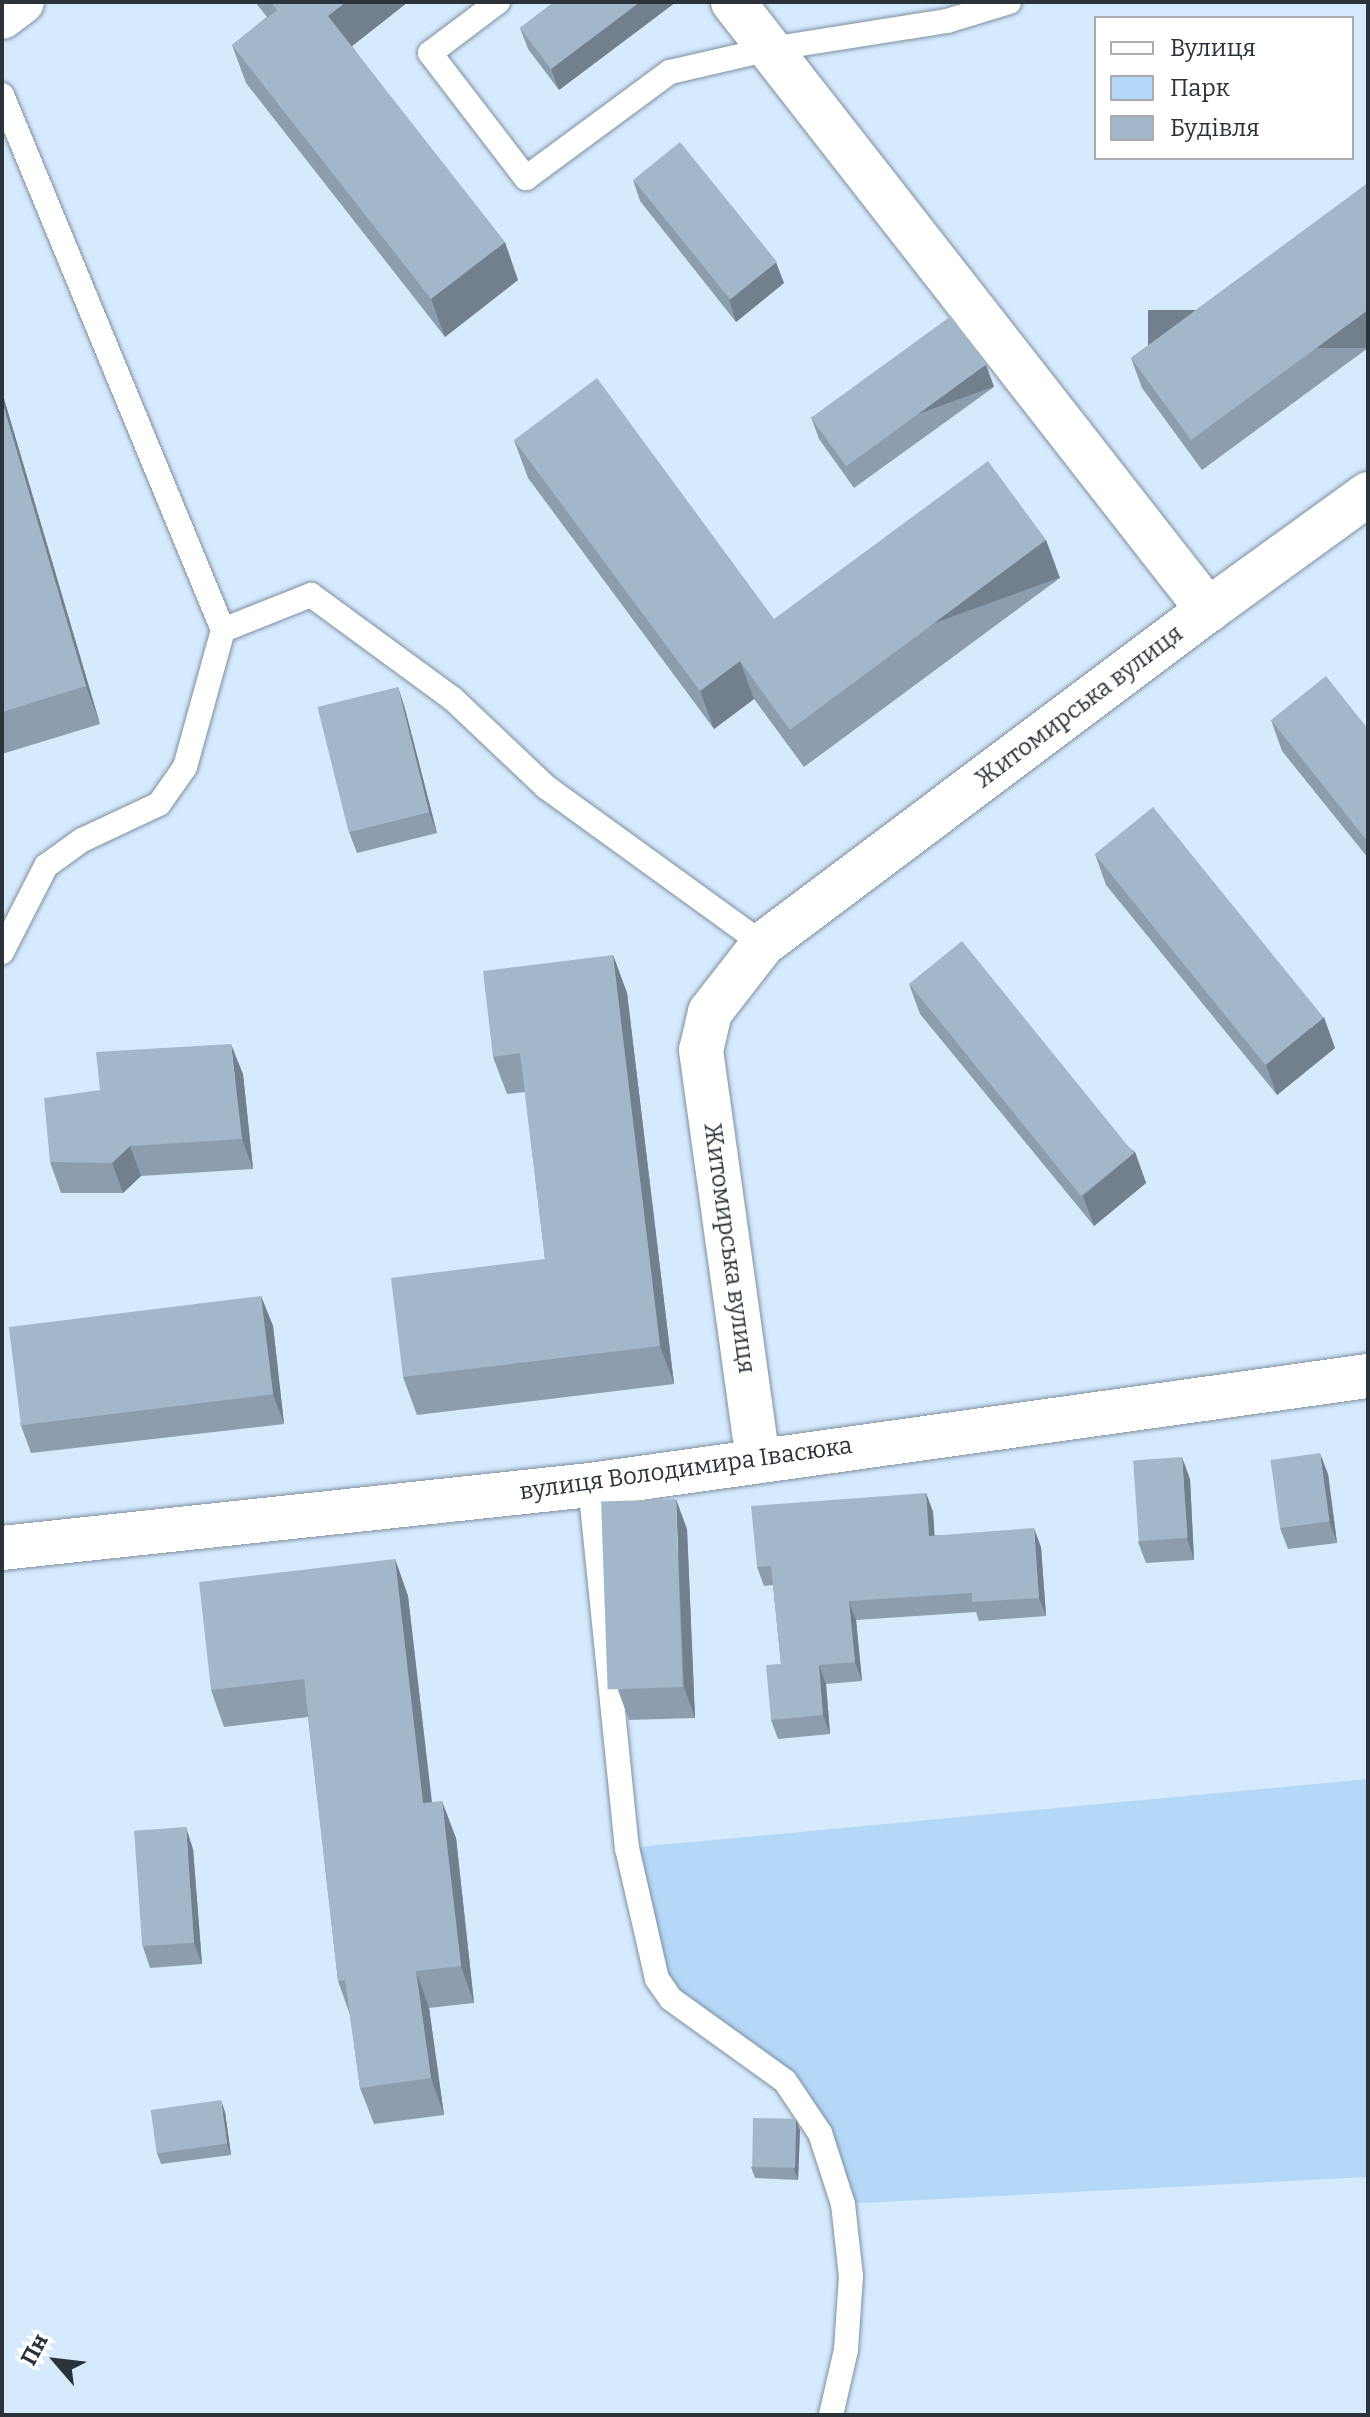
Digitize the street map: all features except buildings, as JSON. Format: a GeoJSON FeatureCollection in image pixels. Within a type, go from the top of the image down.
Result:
{"type":"FeatureCollection","features":[{"type":"Feature","properties":{"kind":"street"},"geometry":{"type":"LineString","coordinates":[[2,17],[22,2]]}},
{"type":"Feature","properties":{"kind":"street","name":"Житомирська вулиця"},"geometry":{"type":"LineString","coordinates":[[733,2],[1208,610],[763,944],[710,1012],[701,1050],[758,1459]]}},
{"type":"Feature","properties":{"kind":"street"},"geometry":{"type":"LineString","coordinates":[[1208,610],[1368,494]]}},
{"type":"Feature","properties":{"kind":"street","name":"вулиця Володимира Івасюка"},"geometry":{"type":"LineString","coordinates":[[2,1548],[590,1485],[758,1459],[1368,1376]]}},
{"type":"Feature","properties":{"kind":"lane"},"geometry":{"type":"LineString","coordinates":[[498,2],[430,53],[526,178],[670,72],[770,49],[947,21],[1009,2]]}},
{"type":"Feature","properties":{"kind":"lane"},"geometry":{"type":"LineString","coordinates":[[2,95],[223,630],[185,767],[159,804],[82,840],[46,866],[2,952]]}},
{"type":"Feature","properties":{"kind":"lane"},"geometry":{"type":"LineString","coordinates":[[223,630],[311,595],[453,699],[546,787],[763,944]]}},
{"type":"Feature","properties":{"kind":"lane"},"geometry":{"type":"LineString","coordinates":[[590,1485],[627,1848],[657,1979],[671,1999],[785,2081],[820,2133],[843,2204],[851,2276],[846,2350],[831,2415]]}},
{"type":"Feature","properties":{"kind":"green space"},"geometry":{"type":"Polygon","coordinates":[[[1368,1779],[1368,2177],[843,2204],[785,2081],[671,1999],[627,1848],[1368,1779]]]}}]}
